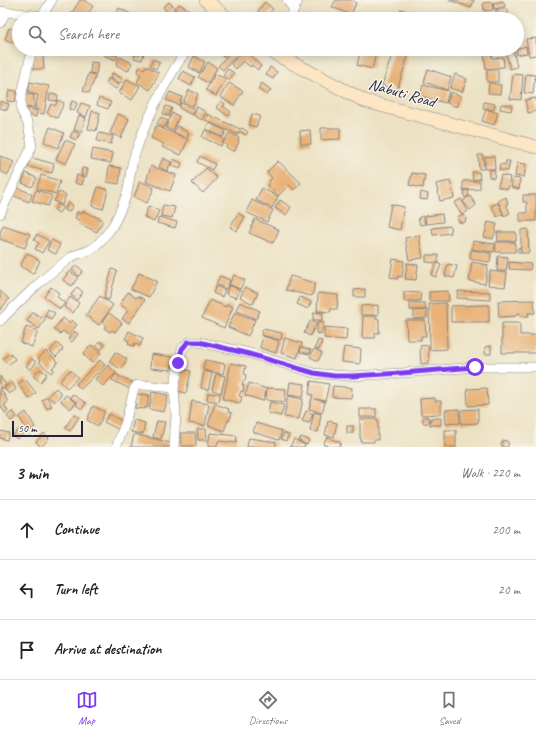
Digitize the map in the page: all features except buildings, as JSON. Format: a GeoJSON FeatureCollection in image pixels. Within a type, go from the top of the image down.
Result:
{"type":"FeatureCollection","features":[{"type":"Feature","properties":{"kind":"street"},"geometry":{"type":"LineString","coordinates":[[44,12],[52,0]]}},
{"type":"Feature","properties":{"kind":"street"},"geometry":{"type":"LineString","coordinates":[[287,0],[294,10]]}},
{"type":"Feature","properties":{"kind":"street"},"geometry":{"type":"LineString","coordinates":[[294,10],[298,0]]}},
{"type":"Feature","properties":{"kind":"street"},"geometry":{"type":"LineString","coordinates":[[210,4],[220,12]]}},
{"type":"Feature","properties":{"kind":"street"},"geometry":{"type":"LineString","coordinates":[[0,23],[3,12]]}},
{"type":"Feature","properties":{"kind":"street"},"geometry":{"type":"LineString","coordinates":[[0,214],[32,146],[28,124],[21,110],[21,98],[30,56]]}},
{"type":"Feature","properties":{"kind":"street"},"geometry":{"type":"LineString","coordinates":[[0,321],[35,287],[68,259],[77,254],[90,250],[108,233],[114,224],[126,194],[132,165],[142,134],[176,66],[183,56]]}},
{"type":"Feature","properties":{"kind":"street","name":"Nabuti Road"},"geometry":{"type":"LineString","coordinates":[[285,56],[365,101],[536,147]]}},
{"type":"Feature","properties":{"kind":"street"},"geometry":{"type":"LineString","coordinates":[[174,447],[176,414],[174,388],[182,349],[188,342],[199,342],[249,354],[314,373],[334,376],[402,373],[475,367],[536,366]]}},
{"type":"Feature","properties":{"kind":"street"},"geometry":{"type":"LineString","coordinates":[[116,447],[125,424],[134,390],[137,386],[143,385],[174,388]]}},
{"type":"Feature","properties":{"kind":"route"},"geometry":{"type":"LineString","coordinates":[[178,363],[182,349],[188,342],[199,342],[249,354],[314,373],[334,376],[402,373],[475,367]]}}]}
